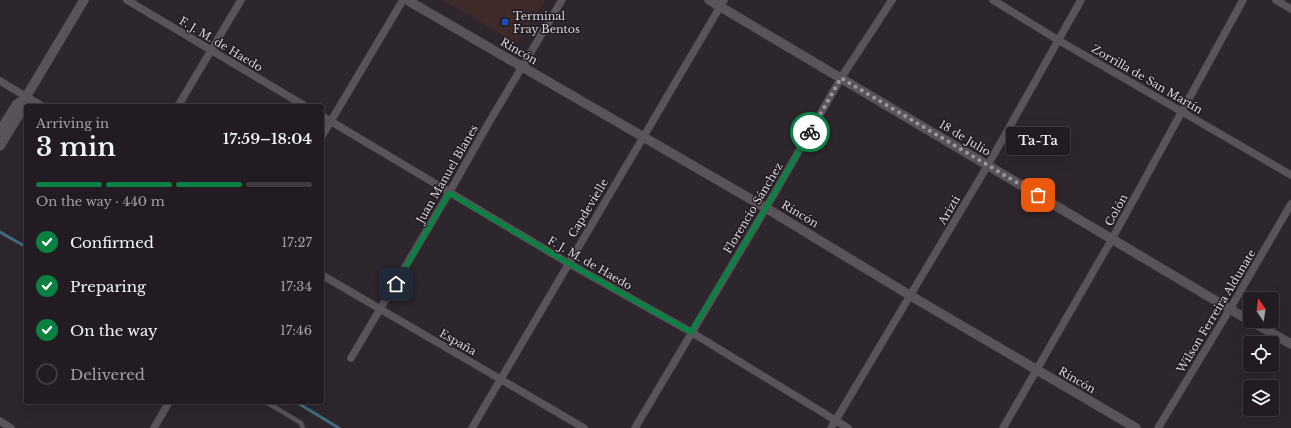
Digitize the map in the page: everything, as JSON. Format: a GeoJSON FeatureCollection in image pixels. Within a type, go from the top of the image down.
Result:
{"type":"FeatureCollection","features":[{"type":"Feature","properties":{"kind":"street"},"geometry":{"type":"LineString","coordinates":[[0,146],[22,110],[26,97],[84,0]]}},
{"type":"Feature","properties":{"kind":"street","name":"F. J. M. de Haedo"},"geometry":{"type":"LineString","coordinates":[[127,0],[302,104]]}},
{"type":"Feature","properties":{"kind":"street"},"geometry":{"type":"LineString","coordinates":[[179,104],[241,0]]}},
{"type":"Feature","properties":{"kind":"street"},"geometry":{"type":"LineString","coordinates":[[324,132],[403,0]]}},
{"type":"Feature","properties":{"kind":"street","name":"Rincón"},"geometry":{"type":"LineString","coordinates":[[407,0],[766,208],[911,296],[1136,428]]}},
{"type":"Feature","properties":{"kind":"street","name":"Juan Manuel Blanes"},"geometry":{"type":"LineString","coordinates":[[350,358],[380,310],[562,0]]}},
{"type":"Feature","properties":{"kind":"street","name":"18 de Julio"},"geometry":{"type":"LineString","coordinates":[[709,0],[722,3],[841,78],[1243,317]]}},
{"type":"Feature","properties":{"kind":"street","name":"Florencio Sánchez"},"geometry":{"type":"LineString","coordinates":[[635,428],[766,208],[841,78],[892,0]]}},
{"type":"Feature","properties":{"kind":"street","name":"Zorrilla de San Martín"},"geometry":{"type":"LineString","coordinates":[[993,0],[1058,40],[1291,175]]}},
{"type":"Feature","properties":{"kind":"street","name":"Arizti"},"geometry":{"type":"LineString","coordinates":[[831,428],[988,165],[1081,0]]}},
{"type":"Feature","properties":{"kind":"street","name":"Colón"},"geometry":{"type":"LineString","coordinates":[[1003,428],[1112,239],[1183,112],[1243,0]]}},
{"type":"Feature","properties":{"kind":"street"},"geometry":{"type":"LineString","coordinates":[[1276,0],[1291,9]]}},
{"type":"Feature","properties":{"kind":"street","name":"Capdevielle"},"geometry":{"type":"LineString","coordinates":[[472,428],[722,3]]}},
{"type":"Feature","properties":{"kind":"street"},"geometry":{"type":"LineString","coordinates":[[0,81],[38,104]]}},
{"type":"Feature","properties":{"kind":"street"},"geometry":{"type":"LineString","coordinates":[[0,131],[16,105],[26,97]]}},
{"type":"Feature","properties":{"kind":"street","name":"F. J. M. de Haedo"},"geometry":{"type":"LineString","coordinates":[[324,117],[568,263],[691,332],[848,428]]}},
{"type":"Feature","properties":{"kind":"street","name":"Wilson Ferreira Aldunate"},"geometry":{"type":"LineString","coordinates":[[1158,428],[1291,204]]}},
{"type":"Feature","properties":{"kind":"street","name":"España"},"geometry":{"type":"LineString","coordinates":[[324,276],[584,428]]}},
{"type":"Feature","properties":{"kind":"street","name":"18 de Julio"},"geometry":{"type":"LineString","coordinates":[[1262,328],[1291,344]]}},
{"type":"Feature","properties":{"kind":"street"},"geometry":{"type":"LineString","coordinates":[[154,428],[168,404]]}},
{"type":"Feature","properties":{"kind":"street"},"geometry":{"type":"LineString","coordinates":[[0,421],[11,428]]}},
{"type":"Feature","properties":{"kind":"lane"},"geometry":{"type":"LineString","coordinates":[[269,404],[301,423],[303,428]]}},
{"type":"Feature","properties":{"kind":"shaded area","name":"Terminal Fray Bentos"},"geometry":{"type":"Polygon","coordinates":[[[441,0],[546,0],[517,43],[441,0]]]}},
{"type":"Feature","properties":{"kind":"waterway"},"geometry":{"type":"LineString","coordinates":[[0,232],[24,246]]}},
{"type":"Feature","properties":{"kind":"waterway"},"geometry":{"type":"LineString","coordinates":[[299,404],[339,428]]}},
{"type":"Feature","properties":{"kind":"way so far"},"geometry":{"type":"LineString","coordinates":[[810,132],[841,78],[1038,195]]}},
{"type":"Feature","properties":{"kind":"place","name":"Terminal Fray Bentos"},"geometry":{"type":"Point","coordinates":[505,22]}},
{"type":"Feature","properties":{"kind":"place","name":"Ta-Ta"},"geometry":{"type":"Point","coordinates":[1038,195]}},
{"type":"Feature","properties":{"kind":"route"},"geometry":{"type":"LineString","coordinates":[[396,284],[449,193],[568,263],[691,332],[810,132]]}}]}
